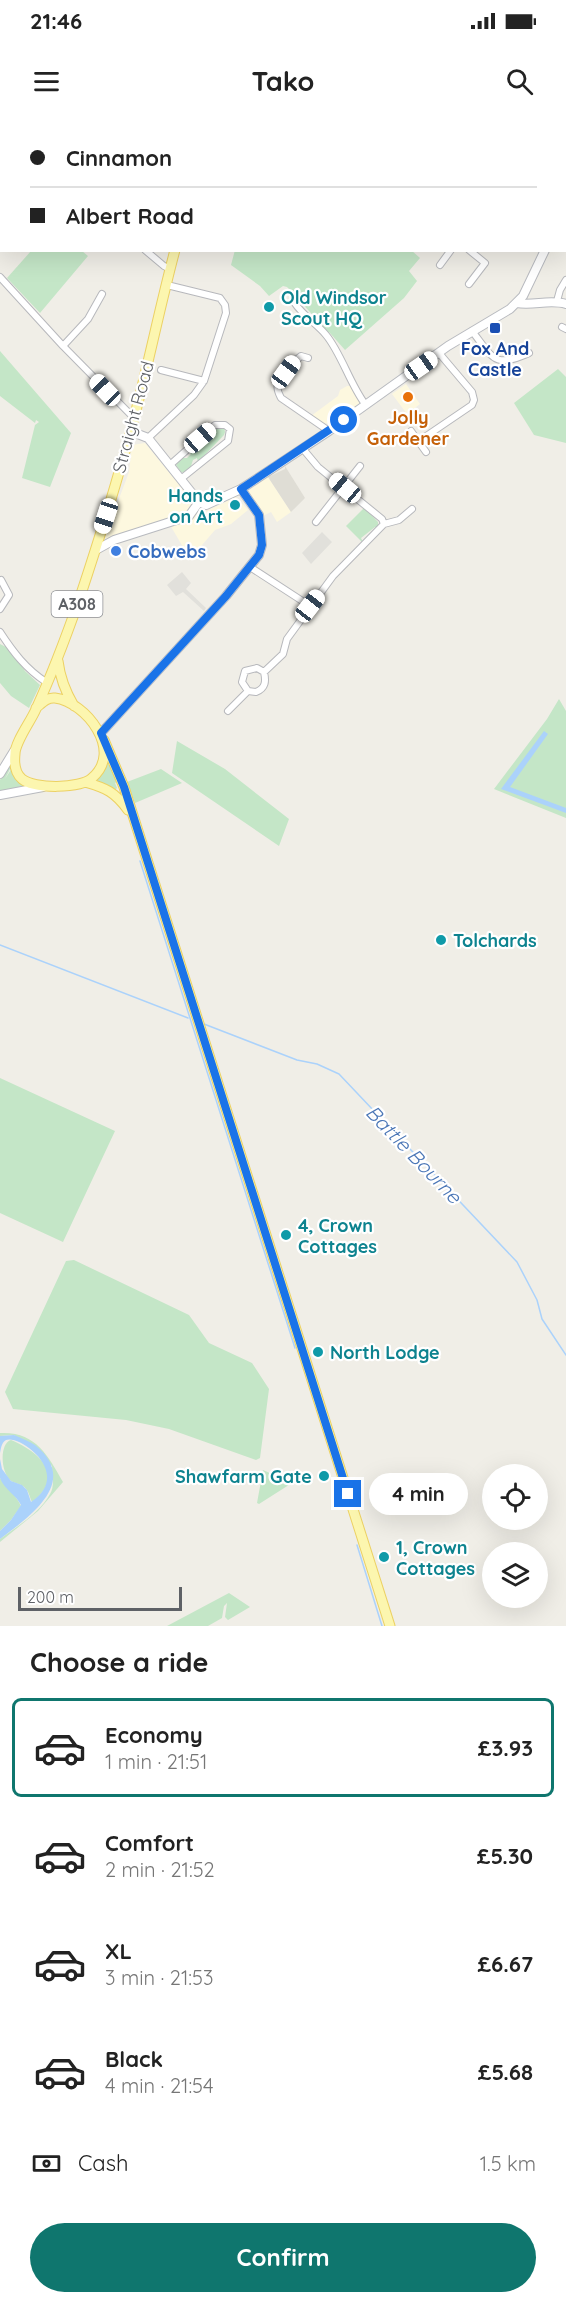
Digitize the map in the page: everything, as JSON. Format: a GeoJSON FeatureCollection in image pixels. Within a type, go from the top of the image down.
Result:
{"type":"FeatureCollection","features":[{"type":"Feature","properties":{"kind":"main road","name":"Straight Road"},"geometry":{"type":"LineString","coordinates":[[46,682],[58,658],[96,550],[134,418],[174,252]]}},
{"type":"Feature","properties":{"kind":"main road"},"geometry":{"type":"LineString","coordinates":[[96,550],[114,540],[189,516],[203,504],[241,489],[303,449],[439,352],[517,303],[523,296],[544,252]]}},
{"type":"Feature","properties":{"kind":"main road"},"geometry":{"type":"LineString","coordinates":[[517,303],[530,305],[561,303]]}},
{"type":"Feature","properties":{"kind":"main road"},"geometry":{"type":"LineString","coordinates":[[130,431],[148,438],[203,504]]}},
{"type":"Feature","properties":{"kind":"main road"},"geometry":{"type":"LineString","coordinates":[[85,783],[104,762],[102,737],[259,555],[262,545],[259,515],[241,489]]}},
{"type":"Feature","properties":{"kind":"main road"},"geometry":{"type":"LineString","coordinates":[[58,658],[60,676],[75,707]]}},
{"type":"Feature","properties":{"kind":"main road","name":"A308"},"geometry":{"type":"LineString","coordinates":[[14,751],[36,708],[46,682]]}},
{"type":"Feature","properties":{"kind":"main road"},"geometry":{"type":"LineString","coordinates":[[36,708],[46,699],[54,697],[75,707],[91,721],[102,737],[124,787],[390,1626]]}},
{"type":"Feature","properties":{"kind":"main road"},"geometry":{"type":"LineString","coordinates":[[0,774],[14,751]]}},
{"type":"Feature","properties":{"kind":"main road"},"geometry":{"type":"LineString","coordinates":[[14,751],[20,777],[27,782],[46,786]]}},
{"type":"Feature","properties":{"kind":"main road"},"geometry":{"type":"LineString","coordinates":[[0,795],[46,786],[85,783],[101,787],[117,795],[133,817]]}},
{"type":"Feature","properties":{"kind":"street"},"geometry":{"type":"LineString","coordinates":[[148,252],[170,269]]}},
{"type":"Feature","properties":{"kind":"street"},"geometry":{"type":"LineString","coordinates":[[440,265],[450,252]]}},
{"type":"Feature","properties":{"kind":"street"},"geometry":{"type":"LineString","coordinates":[[469,284],[485,263],[471,252]]}},
{"type":"Feature","properties":{"kind":"street"},"geometry":{"type":"LineString","coordinates":[[0,278],[134,418]]}},
{"type":"Feature","properties":{"kind":"street"},"geometry":{"type":"LineString","coordinates":[[561,303],[560,290],[566,280]]}},
{"type":"Feature","properties":{"kind":"street"},"geometry":{"type":"LineString","coordinates":[[148,438],[194,394],[204,381],[226,313],[225,305],[219,298],[167,285]]}},
{"type":"Feature","properties":{"kind":"street"},"geometry":{"type":"LineString","coordinates":[[63,346],[88,319],[102,294]]}},
{"type":"Feature","properties":{"kind":"street"},"geometry":{"type":"LineString","coordinates":[[294,302],[303,315],[326,334],[353,388],[365,405]]}},
{"type":"Feature","properties":{"kind":"street"},"geometry":{"type":"LineString","coordinates":[[472,331],[496,360],[504,362],[529,353]]}},
{"type":"Feature","properties":{"kind":"street"},"geometry":{"type":"LineString","coordinates":[[419,441],[472,405],[474,400],[472,392],[439,352]]}},
{"type":"Feature","properties":{"kind":"street"},"geometry":{"type":"LineString","coordinates":[[308,358],[301,356],[295,361],[278,384],[277,391],[281,398],[328,431]]}},
{"type":"Feature","properties":{"kind":"street"},"geometry":{"type":"LineString","coordinates":[[161,370],[204,381]]}},
{"type":"Feature","properties":{"kind":"street"},"geometry":{"type":"LineString","coordinates":[[171,464],[215,425],[225,425],[230,429],[228,441],[182,478]]}},
{"type":"Feature","properties":{"kind":"street"},"geometry":{"type":"LineString","coordinates":[[411,431],[426,452]]}},
{"type":"Feature","properties":{"kind":"street"},"geometry":{"type":"LineString","coordinates":[[303,449],[318,467],[382,519],[384,524]]}},
{"type":"Feature","properties":{"kind":"street"},"geometry":{"type":"LineString","coordinates":[[315,522],[345,488],[346,483],[360,466]]}},
{"type":"Feature","properties":{"kind":"street"},"geometry":{"type":"LineString","coordinates":[[264,672],[283,654],[287,639],[333,576],[384,524],[399,520],[412,509]]}},
{"type":"Feature","properties":{"kind":"street"},"geometry":{"type":"LineString","coordinates":[[250,567],[310,606]]}},
{"type":"Feature","properties":{"kind":"street"},"geometry":{"type":"LineString","coordinates":[[0,609],[9,595],[1,580]]}},
{"type":"Feature","properties":{"kind":"street"},"geometry":{"type":"LineString","coordinates":[[0,632],[32,673],[46,682]]}},
{"type":"Feature","properties":{"kind":"street"},"geometry":{"type":"LineString","coordinates":[[256,668],[264,672],[266,681],[264,687],[256,692],[248,691],[242,682],[246,670],[256,668]]}},
{"type":"Feature","properties":{"kind":"street"},"geometry":{"type":"LineString","coordinates":[[228,711],[248,691]]}},
{"type":"Feature","properties":{"kind":"shaded area"},"geometry":{"type":"Polygon","coordinates":[[[406,384],[420,404],[407,414],[392,394],[406,384]]]}},
{"type":"Feature","properties":{"kind":"shaded area"},"geometry":{"type":"Polygon","coordinates":[[[350,386],[362,404],[334,424],[322,423],[311,416],[338,396],[340,390],[350,386]]]}},
{"type":"Feature","properties":{"kind":"shaded area"},"geometry":{"type":"Polygon","coordinates":[[[145,443],[194,503],[193,508],[200,514],[236,497],[248,510],[231,524],[215,530],[190,559],[166,518],[124,535],[104,539],[129,472],[132,445],[145,443]]]}},
{"type":"Feature","properties":{"kind":"shaded area"},"geometry":{"type":"Polygon","coordinates":[[[285,466],[305,498],[291,512],[268,477],[285,469],[285,466]]]}},
{"type":"Feature","properties":{"kind":"shaded area"},"geometry":{"type":"Polygon","coordinates":[[[268,477],[291,512],[277,522],[271,512],[261,517],[248,491],[268,477]]]}},
{"type":"Feature","properties":{"kind":"shaded area"},"geometry":{"type":"Polygon","coordinates":[[[322,532],[332,542],[311,564],[302,553],[322,532]]]}},
{"type":"Feature","properties":{"kind":"shaded area"},"geometry":{"type":"Polygon","coordinates":[[[182,572],[191,583],[186,589],[206,608],[204,611],[183,592],[176,596],[167,585],[182,572]]]}},
{"type":"Feature","properties":{"kind":"green space"},"geometry":{"type":"Polygon","coordinates":[[[30,252],[83,252],[88,256],[40,313],[7,278],[30,252]]]}},
{"type":"Feature","properties":{"kind":"green space"},"geometry":{"type":"Polygon","coordinates":[[[234,252],[413,252],[420,258],[409,271],[417,281],[404,298],[345,350],[329,332],[326,334],[320,323],[287,287],[283,286],[269,296],[260,286],[231,265],[234,252]]]}},
{"type":"Feature","properties":{"kind":"green space"},"geometry":{"type":"Polygon","coordinates":[[[0,351],[71,433],[50,487],[22,478],[35,425],[39,422],[36,420],[35,423],[0,396],[0,351]]]}},
{"type":"Feature","properties":{"kind":"green space"},"geometry":{"type":"Polygon","coordinates":[[[558,369],[566,377],[566,443],[534,435],[514,403],[558,369]]]}},
{"type":"Feature","properties":{"kind":"green space"},"geometry":{"type":"Polygon","coordinates":[[[216,427],[224,427],[224,435],[198,462],[197,458],[193,460],[186,473],[181,472],[176,465],[181,458],[187,458],[191,454],[188,451],[216,427]]]}},
{"type":"Feature","properties":{"kind":"green space"},"geometry":{"type":"Polygon","coordinates":[[[362,505],[378,522],[378,528],[375,527],[361,538],[364,544],[346,526],[363,509],[362,505]]]}},
{"type":"Feature","properties":{"kind":"green space"},"geometry":{"type":"Polygon","coordinates":[[[0,644],[10,649],[25,671],[40,685],[29,708],[11,696],[0,683],[0,644]]]}},
{"type":"Feature","properties":{"kind":"green space"},"geometry":{"type":"Polygon","coordinates":[[[559,699],[566,711],[566,818],[494,789],[547,719],[559,699]]]}},
{"type":"Feature","properties":{"kind":"green space"},"geometry":{"type":"Polygon","coordinates":[[[177,741],[225,769],[289,819],[279,846],[172,773],[177,741]]]}},
{"type":"Feature","properties":{"kind":"green space"},"geometry":{"type":"Polygon","coordinates":[[[106,760],[109,765],[111,764],[117,782],[115,783],[117,788],[114,791],[93,780],[106,760]]]}},
{"type":"Feature","properties":{"kind":"green space"},"geometry":{"type":"Polygon","coordinates":[[[9,764],[11,767],[5,779],[12,768],[23,786],[0,791],[0,780],[9,764]]]}},
{"type":"Feature","properties":{"kind":"green space"},"geometry":{"type":"Polygon","coordinates":[[[161,769],[182,783],[135,803],[127,782],[161,769]]]}},
{"type":"Feature","properties":{"kind":"green space"},"geometry":{"type":"Polygon","coordinates":[[[0,1078],[115,1131],[63,1242],[0,1213],[0,1078]]]}},
{"type":"Feature","properties":{"kind":"green space"},"geometry":{"type":"Polygon","coordinates":[[[74,1260],[189,1315],[209,1343],[252,1363],[269,1389],[260,1458],[256,1460],[169,1429],[126,1420],[13,1409],[5,1392],[66,1261],[74,1260]]]}},
{"type":"Feature","properties":{"kind":"green space"},"geometry":{"type":"Polygon","coordinates":[[[0,1433],[22,1436],[39,1447],[46,1454],[63,1482],[38,1511],[0,1542],[0,1539],[46,1501],[52,1491],[53,1480],[52,1466],[14,1435],[0,1436],[0,1433]]]}},
{"type":"Feature","properties":{"kind":"green space"},"geometry":{"type":"Polygon","coordinates":[[[11,1440],[39,1458],[48,1474],[47,1483],[42,1492],[32,1502],[24,1487],[10,1480],[4,1470],[3,1451],[7,1442],[11,1440]]]}},
{"type":"Feature","properties":{"kind":"green space"},"geometry":{"type":"Polygon","coordinates":[[[263,1470],[292,1483],[259,1504],[257,1503],[263,1470]]]}},
{"type":"Feature","properties":{"kind":"green space"},"geometry":{"type":"Polygon","coordinates":[[[0,1478],[21,1506],[0,1531],[0,1478]]]}},
{"type":"Feature","properties":{"kind":"green space"},"geometry":{"type":"Polygon","coordinates":[[[229,1593],[250,1607],[228,1620],[225,1617],[227,1603],[224,1606],[222,1618],[208,1626],[167,1626],[229,1593]]]}},
{"type":"Feature","properties":{"kind":"water"},"geometry":{"type":"Polygon","coordinates":[[[544,731],[548,734],[510,787],[566,808],[566,813],[501,789],[544,731]]]}},
{"type":"Feature","properties":{"kind":"water"},"geometry":{"type":"Polygon","coordinates":[[[14,1435],[35,1445],[48,1459],[53,1472],[52,1485],[46,1498],[36,1509],[0,1539],[0,1531],[21,1505],[0,1478],[0,1459],[2,1469],[11,1481],[22,1485],[27,1490],[31,1502],[43,1491],[47,1479],[40,1458],[21,1443],[6,1440],[2,1444],[0,1453],[0,1436],[14,1435]]]}},
{"type":"Feature","properties":{"kind":"waterway"},"geometry":{"type":"LineString","coordinates":[[140,861],[295,1348]]}},
{"type":"Feature","properties":{"kind":"waterway","name":"Battle Bourne"},"geometry":{"type":"LineString","coordinates":[[0,945],[188,1018]]}},
{"type":"Feature","properties":{"kind":"waterway","name":"Battle Bourne"},"geometry":{"type":"LineString","coordinates":[[204,1024],[339,1074],[517,1262],[537,1300],[542,1319],[566,1355]]}},
{"type":"Feature","properties":{"kind":"waterway"},"geometry":{"type":"LineString","coordinates":[[357,1545],[382,1626]]}},
{"type":"Feature","properties":{"kind":"place","name":"Old Windsor Scout HQ"},"geometry":{"type":"Point","coordinates":[269,307]}},
{"type":"Feature","properties":{"kind":"place","name":"Fox And Castle"},"geometry":{"type":"Point","coordinates":[495,328]}},
{"type":"Feature","properties":{"kind":"place","name":"Jolly Gardener"},"geometry":{"type":"Point","coordinates":[408,397]}},
{"type":"Feature","properties":{"kind":"place","name":"Hands on Art"},"geometry":{"type":"Point","coordinates":[235,505]}},
{"type":"Feature","properties":{"kind":"place","name":"Cobwebs"},"geometry":{"type":"Point","coordinates":[116,551]}},
{"type":"Feature","properties":{"kind":"place","name":"Tolchards"},"geometry":{"type":"Point","coordinates":[441,940]}},
{"type":"Feature","properties":{"kind":"place","name":"4, Crown Cottages"},"geometry":{"type":"Point","coordinates":[286,1235]}},
{"type":"Feature","properties":{"kind":"place","name":"North Lodge"},"geometry":{"type":"Point","coordinates":[318,1352]}},
{"type":"Feature","properties":{"kind":"place","name":"Shawfarm Gate"},"geometry":{"type":"Point","coordinates":[324,1476]}},
{"type":"Feature","properties":{"kind":"place","name":"1, Crown Cottages"},"geometry":{"type":"Point","coordinates":[384,1557]}},
{"type":"Feature","properties":{"kind":"route"},"geometry":{"type":"LineString","coordinates":[[344,420],[241,489],[259,515],[262,545],[259,555],[226,596],[101,733],[124,787],[348,1494]]}}]}
